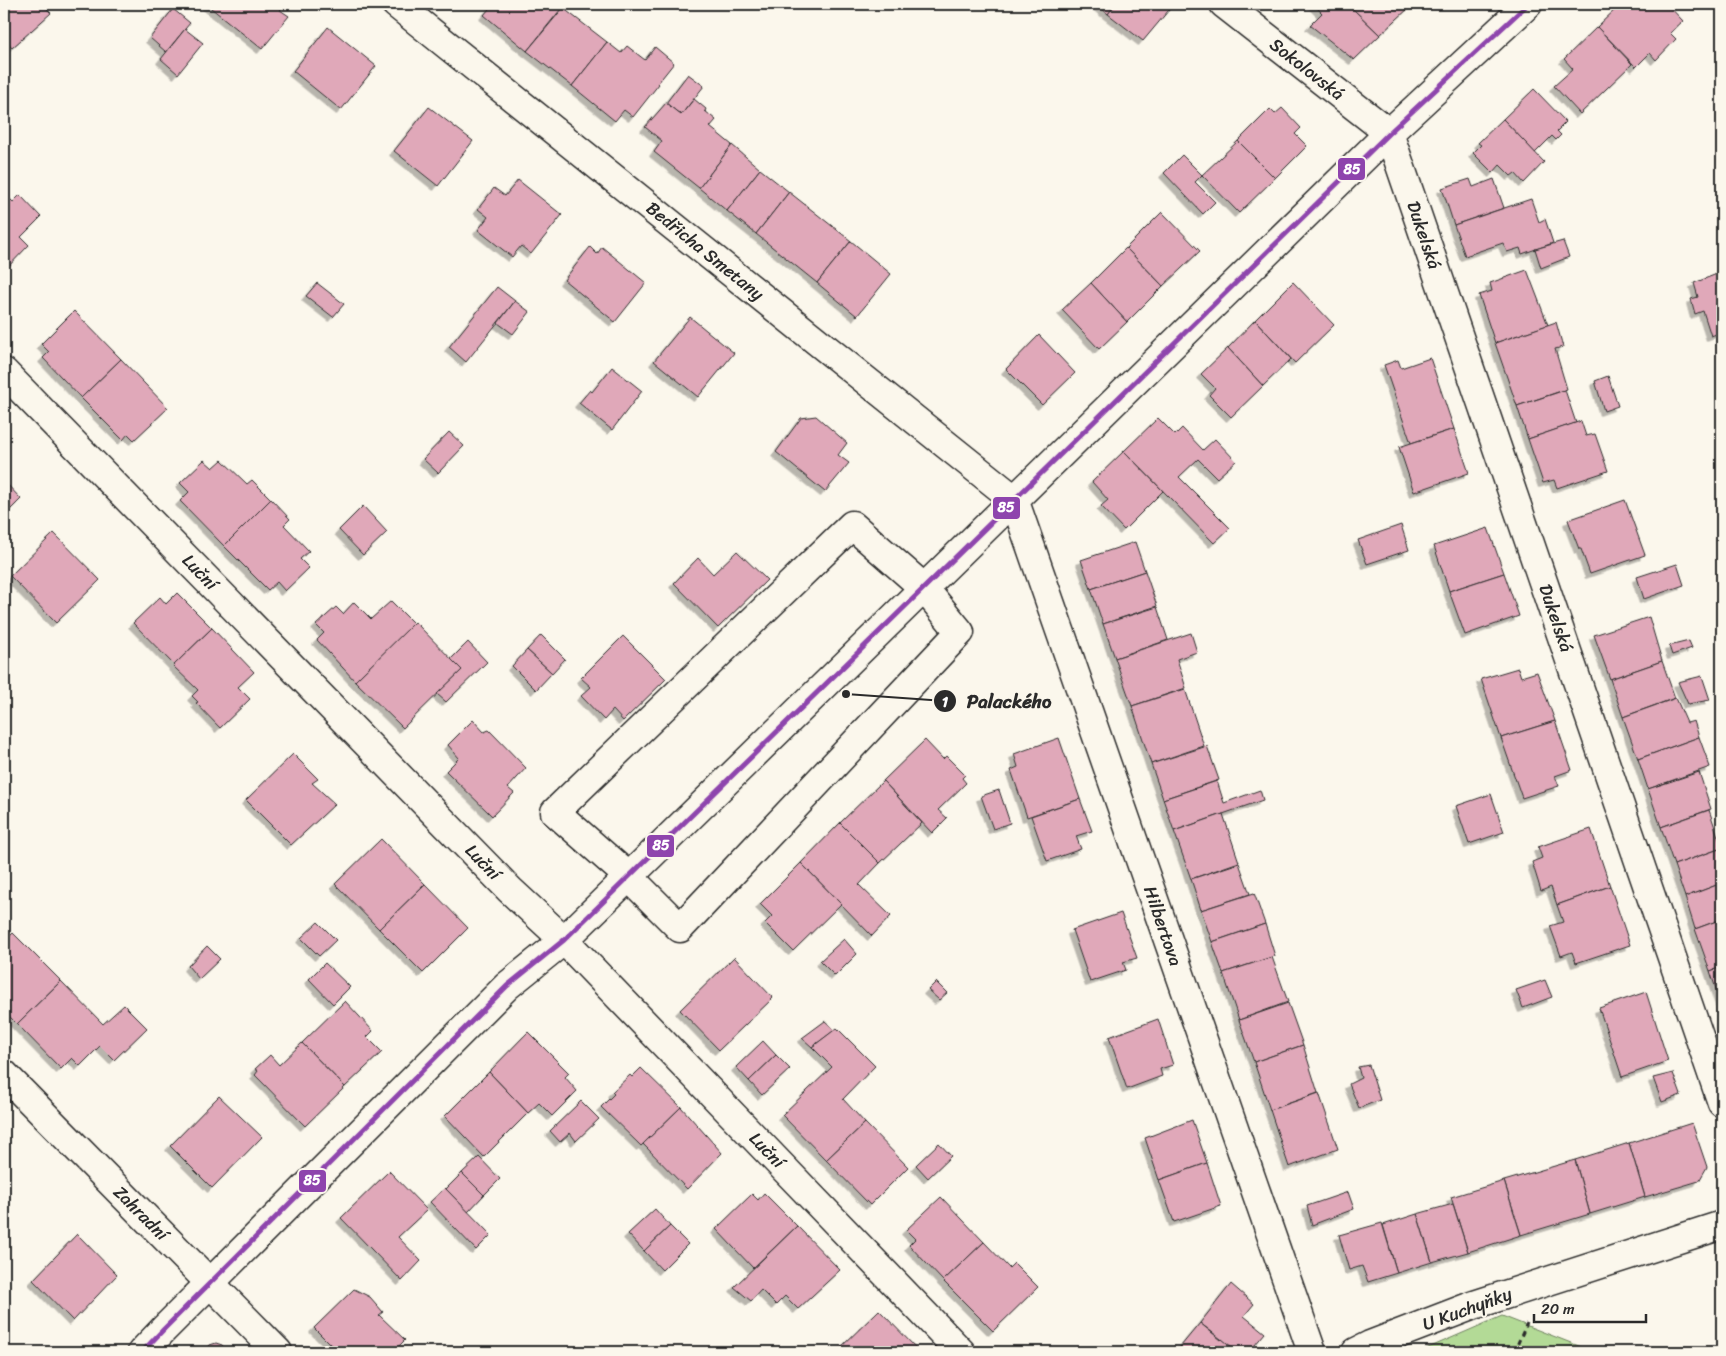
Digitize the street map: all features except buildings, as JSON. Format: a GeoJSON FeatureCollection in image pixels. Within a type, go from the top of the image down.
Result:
{"type":"FeatureCollection","features":[{"type":"Feature","properties":{"kind":"street","name":"Bedřicha Smetany"},"geometry":{"type":"LineString","coordinates":[[396,4],[1014,499]]}},
{"type":"Feature","properties":{"kind":"street","name":"Sokolovská"},"geometry":{"type":"LineString","coordinates":[[1224,4],[1389,133]]}},
{"type":"Feature","properties":{"kind":"street"},"geometry":{"type":"LineString","coordinates":[[142,1352],[507,986],[564,940],[1389,133],[1528,4]]}},
{"type":"Feature","properties":{"kind":"street","name":"Dukelská"},"geometry":{"type":"LineString","coordinates":[[1389,133],[1722,1103]]}},
{"type":"Feature","properties":{"kind":"street","name":"Luční"},"geometry":{"type":"LineString","coordinates":[[4,372],[510,890],[564,940],[961,1352]]}},
{"type":"Feature","properties":{"kind":"street","name":"Hilbertova"},"geometry":{"type":"LineString","coordinates":[[1014,499],[1312,1352]]}},
{"type":"Feature","properties":{"kind":"street"},"geometry":{"type":"LineString","coordinates":[[852,526],[924,588],[960,632],[680,928],[629,876],[555,812],[852,526]]}},
{"type":"Feature","properties":{"kind":"street","name":"Zahradní"},"geometry":{"type":"LineString","coordinates":[[4,1074],[278,1352]]}},
{"type":"Feature","properties":{"kind":"street","name":"U Kuchyňky"},"geometry":{"type":"LineString","coordinates":[[1356,1352],[1474,1305],[1722,1225]]}},
{"type":"Feature","properties":{"kind":"green space"},"geometry":{"type":"Polygon","coordinates":[[[1502,1316],[1594,1352],[1419,1352],[1502,1316]]]}},
{"type":"Feature","properties":{"kind":"transit line","name":"85"},"geometry":{"type":"LineString","coordinates":[[142,1352],[507,986],[564,940],[1389,133],[1528,4]]}},
{"type":"Feature","properties":{"kind":"place","name":"Palackého"},"geometry":{"type":"Point","coordinates":[846,694]}}]}
